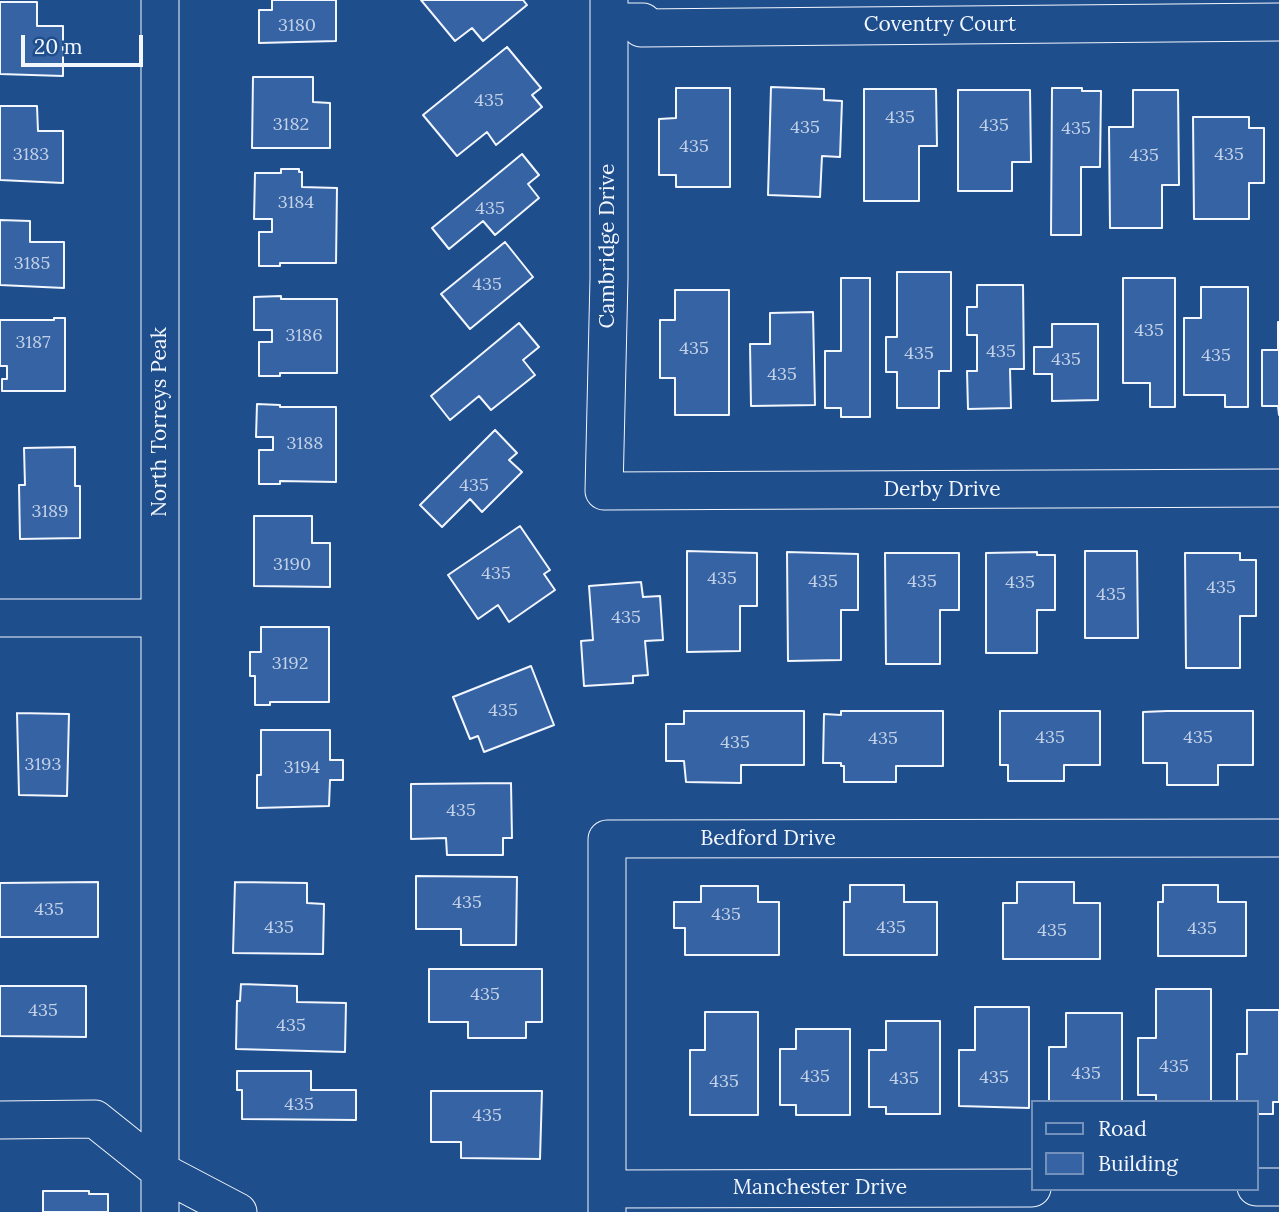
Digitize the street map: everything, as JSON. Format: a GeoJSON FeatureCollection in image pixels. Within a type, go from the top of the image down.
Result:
{"type":"FeatureCollection","features":[{"type":"Feature","properties":{"kind":"street","name":"North Torreys Peak"},"geometry":{"type":"LineString","coordinates":[[160,0],[160,1212]]}},
{"type":"Feature","properties":{"kind":"street","name":"Coventry Court"},"geometry":{"type":"LineString","coordinates":[[609,11],[643,22],[641,27],[1279,22]]}},
{"type":"Feature","properties":{"kind":"street","name":"Cambridge Drive"},"geometry":{"type":"LineString","coordinates":[[604,491],[609,278],[609,11]]}},
{"type":"Feature","properties":{"kind":"street","name":"Derby Drive"},"geometry":{"type":"LineString","coordinates":[[604,491],[1279,488]]}},
{"type":"Feature","properties":{"kind":"street"},"geometry":{"type":"LineString","coordinates":[[0,618],[160,618]]}},
{"type":"Feature","properties":{"kind":"street","name":"Bedford Drive"},"geometry":{"type":"LineString","coordinates":[[607,1200],[607,839],[1279,838]]}},
{"type":"Feature","properties":{"kind":"street"},"geometry":{"type":"LineString","coordinates":[[0,1120],[95,1119],[160,1171],[238,1212]]}},
{"type":"Feature","properties":{"kind":"street"},"geometry":{"type":"LineString","coordinates":[[1258,1187],[1279,1187]]}},
{"type":"Feature","properties":{"kind":"street","name":"Manchester Drive"},"geometry":{"type":"LineString","coordinates":[[607,1200],[1030,1188]]}},
{"type":"Feature","properties":{"kind":"building"},"geometry":{"type":"Polygon","coordinates":[[[272,0],[336,0],[336,41],[259,43],[259,10],[272,10],[272,0]]]}},
{"type":"Feature","properties":{"kind":"building"},"geometry":{"type":"Polygon","coordinates":[[[421,0],[523,0],[527,5],[483,41],[472,28],[455,41],[421,0]]]}},
{"type":"Feature","properties":{"kind":"building"},"geometry":{"type":"Polygon","coordinates":[[[0,2],[37,2],[37,26],[63,26],[63,76],[0,74],[0,2]]]}},
{"type":"Feature","properties":{"kind":"building"},"geometry":{"type":"Polygon","coordinates":[[[507,47],[541,88],[532,95],[542,107],[496,145],[487,132],[457,156],[423,115],[507,47]]]}},
{"type":"Feature","properties":{"kind":"building"},"geometry":{"type":"Polygon","coordinates":[[[253,77],[313,77],[313,102],[330,103],[330,148],[252,148],[253,77]]]}},
{"type":"Feature","properties":{"kind":"building"},"geometry":{"type":"Polygon","coordinates":[[[771,87],[824,89],[824,100],[842,101],[840,157],[822,156],[820,197],[768,195],[771,87]]]}},
{"type":"Feature","properties":{"kind":"building"},"geometry":{"type":"Polygon","coordinates":[[[676,88],[730,88],[730,187],[676,187],[676,175],[659,175],[659,119],[676,118],[676,88]]]}},
{"type":"Feature","properties":{"kind":"building"},"geometry":{"type":"Polygon","coordinates":[[[1052,88],[1101,91],[1100,167],[1081,167],[1081,235],[1051,235],[1052,88]]]}},
{"type":"Feature","properties":{"kind":"building"},"geometry":{"type":"Polygon","coordinates":[[[864,89],[936,89],[937,146],[919,146],[919,201],[864,201],[864,89]]]}},
{"type":"Feature","properties":{"kind":"building"},"geometry":{"type":"Polygon","coordinates":[[[958,90],[1030,90],[1031,162],[1012,162],[1012,191],[958,191],[958,90]]]}},
{"type":"Feature","properties":{"kind":"building"},"geometry":{"type":"Polygon","coordinates":[[[1133,90],[1178,90],[1179,185],[1162,185],[1162,228],[1110,228],[1109,127],[1133,127],[1133,90]]]}},
{"type":"Feature","properties":{"kind":"building"},"geometry":{"type":"Polygon","coordinates":[[[0,106],[37,106],[38,131],[63,131],[63,183],[0,180],[0,106]]]}},
{"type":"Feature","properties":{"kind":"building"},"geometry":{"type":"Polygon","coordinates":[[[1193,117],[1249,117],[1249,128],[1264,128],[1264,183],[1249,183],[1249,219],[1194,219],[1193,117]]]}},
{"type":"Feature","properties":{"kind":"building"},"geometry":{"type":"Polygon","coordinates":[[[522,154],[539,175],[528,184],[539,198],[495,235],[483,221],[449,249],[432,228],[522,154]]]}},
{"type":"Feature","properties":{"kind":"building"},"geometry":{"type":"Polygon","coordinates":[[[281,169],[299,169],[299,172],[302,172],[302,187],[337,188],[336,263],[280,263],[280,266],[259,266],[259,232],[272,232],[272,219],[254,219],[255,173],[281,173],[281,169]]]}},
{"type":"Feature","properties":{"kind":"building"},"geometry":{"type":"Polygon","coordinates":[[[0,220],[30,221],[30,242],[64,242],[64,288],[0,285],[0,220]]]}},
{"type":"Feature","properties":{"kind":"building"},"geometry":{"type":"Polygon","coordinates":[[[505,242],[533,277],[470,329],[441,294],[505,242]]]}},
{"type":"Feature","properties":{"kind":"building"},"geometry":{"type":"Polygon","coordinates":[[[897,272],[951,272],[951,371],[939,371],[939,408],[897,408],[897,372],[886,372],[886,337],[897,337],[897,272]]]}},
{"type":"Feature","properties":{"kind":"building"},"geometry":{"type":"Polygon","coordinates":[[[841,278],[870,278],[870,417],[841,417],[841,408],[825,408],[825,351],[841,351],[841,278]]]}},
{"type":"Feature","properties":{"kind":"building"},"geometry":{"type":"Polygon","coordinates":[[[1123,278],[1175,278],[1175,407],[1150,407],[1150,383],[1123,383],[1123,278]]]}},
{"type":"Feature","properties":{"kind":"building"},"geometry":{"type":"Polygon","coordinates":[[[977,285],[1023,285],[1024,369],[1010,369],[1011,408],[968,409],[967,371],[977,371],[977,335],[967,335],[967,307],[977,307],[977,285]]]}},
{"type":"Feature","properties":{"kind":"building"},"geometry":{"type":"Polygon","coordinates":[[[1201,287],[1248,287],[1248,407],[1225,407],[1225,395],[1184,395],[1184,318],[1201,318],[1201,287]]]}},
{"type":"Feature","properties":{"kind":"building"},"geometry":{"type":"Polygon","coordinates":[[[675,290],[729,290],[729,415],[675,415],[675,378],[660,378],[660,320],[675,320],[675,290]]]}},
{"type":"Feature","properties":{"kind":"building"},"geometry":{"type":"Polygon","coordinates":[[[281,296],[281,299],[337,299],[337,373],[280,373],[280,376],[259,376],[259,342],[272,342],[272,330],[254,330],[254,297],[281,296]]]}},
{"type":"Feature","properties":{"kind":"building"},"geometry":{"type":"Polygon","coordinates":[[[813,312],[815,405],[751,406],[750,344],[770,344],[770,313],[813,312]]]}},
{"type":"Feature","properties":{"kind":"building"},"geometry":{"type":"Polygon","coordinates":[[[65,318],[65,391],[2,391],[2,379],[7,379],[7,366],[0,366],[0,320],[65,318]]]}},
{"type":"Feature","properties":{"kind":"building"},"geometry":{"type":"Polygon","coordinates":[[[1278,322],[1279,415],[1278,406],[1262,406],[1262,350],[1278,350],[1278,322]]]}},
{"type":"Feature","properties":{"kind":"building"},"geometry":{"type":"Polygon","coordinates":[[[519,323],[539,347],[523,360],[535,375],[491,410],[479,396],[450,420],[431,396],[519,323]]]}},
{"type":"Feature","properties":{"kind":"building"},"geometry":{"type":"Polygon","coordinates":[[[1052,324],[1098,324],[1098,400],[1052,401],[1052,374],[1034,374],[1034,347],[1052,347],[1052,324]]]}},
{"type":"Feature","properties":{"kind":"building"},"geometry":{"type":"Polygon","coordinates":[[[257,404],[280,407],[336,407],[336,482],[280,481],[280,484],[259,484],[259,450],[273,450],[273,437],[256,437],[257,404]]]}},
{"type":"Feature","properties":{"kind":"building"},"geometry":{"type":"Polygon","coordinates":[[[495,430],[517,453],[509,460],[522,472],[482,512],[470,499],[442,527],[420,505],[495,430]]]}},
{"type":"Feature","properties":{"kind":"building"},"geometry":{"type":"Polygon","coordinates":[[[75,447],[75,486],[80,486],[80,538],[20,539],[19,485],[25,485],[24,448],[75,447]]]}},
{"type":"Feature","properties":{"kind":"building"},"geometry":{"type":"Polygon","coordinates":[[[254,516],[312,516],[312,543],[330,543],[330,587],[254,586],[254,516]]]}},
{"type":"Feature","properties":{"kind":"building"},"geometry":{"type":"Polygon","coordinates":[[[520,526],[550,570],[544,574],[555,590],[509,622],[498,605],[478,619],[448,575],[520,526]]]}},
{"type":"Feature","properties":{"kind":"building"},"geometry":{"type":"Polygon","coordinates":[[[687,551],[757,553],[757,606],[740,606],[740,651],[687,652],[687,551]]]}},
{"type":"Feature","properties":{"kind":"building"},"geometry":{"type":"Polygon","coordinates":[[[1085,551],[1137,551],[1138,638],[1085,638],[1085,551]]]}},
{"type":"Feature","properties":{"kind":"building"},"geometry":{"type":"Polygon","coordinates":[[[787,552],[858,554],[858,610],[841,610],[841,660],[788,661],[787,552]]]}},
{"type":"Feature","properties":{"kind":"building"},"geometry":{"type":"Polygon","coordinates":[[[1037,552],[1037,555],[1055,555],[1055,610],[1037,610],[1037,653],[986,653],[986,553],[1037,552]]]}},
{"type":"Feature","properties":{"kind":"building"},"geometry":{"type":"Polygon","coordinates":[[[885,553],[959,553],[959,610],[940,610],[940,664],[886,664],[885,553]]]}},
{"type":"Feature","properties":{"kind":"building"},"geometry":{"type":"Polygon","coordinates":[[[1185,553],[1240,553],[1240,560],[1256,560],[1256,616],[1240,616],[1240,668],[1186,668],[1185,553]]]}},
{"type":"Feature","properties":{"kind":"building"},"geometry":{"type":"Polygon","coordinates":[[[641,582],[643,597],[660,596],[663,640],[645,641],[648,675],[633,676],[633,683],[584,686],[581,641],[593,640],[589,586],[641,582]]]}},
{"type":"Feature","properties":{"kind":"building"},"geometry":{"type":"Polygon","coordinates":[[[261,627],[329,627],[329,702],[270,702],[270,705],[255,705],[255,676],[250,676],[250,652],[261,652],[261,627]]]}},
{"type":"Feature","properties":{"kind":"building"},"geometry":{"type":"Polygon","coordinates":[[[531,666],[554,725],[484,752],[478,736],[470,739],[453,697],[531,666]]]}},
{"type":"Feature","properties":{"kind":"building"},"geometry":{"type":"Polygon","coordinates":[[[684,711],[804,711],[804,765],[741,765],[741,783],[686,782],[684,761],[666,761],[666,724],[684,724],[684,711]]]}},
{"type":"Feature","properties":{"kind":"building"},"geometry":{"type":"Polygon","coordinates":[[[841,711],[943,711],[943,766],[896,766],[896,782],[844,782],[844,766],[841,766],[841,763],[823,763],[824,714],[841,715],[841,711]]]}},
{"type":"Feature","properties":{"kind":"building"},"geometry":{"type":"Polygon","coordinates":[[[1000,711],[1100,711],[1100,765],[1064,765],[1064,781],[1008,781],[1008,765],[1000,765],[1000,711]]]}},
{"type":"Feature","properties":{"kind":"building"},"geometry":{"type":"Polygon","coordinates":[[[1253,711],[1253,765],[1218,765],[1218,785],[1167,785],[1167,763],[1143,763],[1143,712],[1253,711]]]}},
{"type":"Feature","properties":{"kind":"building"},"geometry":{"type":"Polygon","coordinates":[[[17,713],[69,714],[67,796],[19,795],[17,713]]]}},
{"type":"Feature","properties":{"kind":"building"},"geometry":{"type":"Polygon","coordinates":[[[261,730],[330,730],[330,760],[343,760],[343,780],[330,780],[329,806],[257,808],[257,775],[261,775],[261,730]]]}},
{"type":"Feature","properties":{"kind":"building"},"geometry":{"type":"Polygon","coordinates":[[[511,783],[512,838],[503,838],[503,855],[447,855],[446,838],[411,839],[411,784],[511,783]]]}},
{"type":"Feature","properties":{"kind":"building"},"geometry":{"type":"Polygon","coordinates":[[[416,876],[517,877],[516,945],[461,945],[461,929],[416,929],[416,876]]]}},
{"type":"Feature","properties":{"kind":"building"},"geometry":{"type":"Polygon","coordinates":[[[98,882],[98,937],[0,937],[0,883],[98,882]]]}},
{"type":"Feature","properties":{"kind":"building"},"geometry":{"type":"Polygon","coordinates":[[[235,882],[307,883],[307,903],[324,904],[323,954],[233,953],[235,882]]]}},
{"type":"Feature","properties":{"kind":"building"},"geometry":{"type":"Polygon","coordinates":[[[1017,882],[1074,882],[1074,903],[1100,903],[1100,959],[1003,959],[1003,903],[1017,903],[1017,882]]]}},
{"type":"Feature","properties":{"kind":"building"},"geometry":{"type":"Polygon","coordinates":[[[850,885],[904,885],[904,902],[937,902],[937,955],[844,955],[844,902],[850,902],[850,885]]]}},
{"type":"Feature","properties":{"kind":"building"},"geometry":{"type":"Polygon","coordinates":[[[1163,885],[1218,885],[1218,902],[1246,902],[1246,956],[1158,956],[1158,902],[1163,902],[1163,885]]]}},
{"type":"Feature","properties":{"kind":"building"},"geometry":{"type":"Polygon","coordinates":[[[701,886],[758,886],[758,902],[779,902],[779,955],[685,955],[685,928],[674,928],[674,902],[701,902],[701,886]]]}},
{"type":"Feature","properties":{"kind":"building"},"geometry":{"type":"Polygon","coordinates":[[[429,969],[542,969],[542,1022],[526,1022],[526,1038],[468,1038],[468,1022],[429,1022],[429,969]]]}},
{"type":"Feature","properties":{"kind":"building"},"geometry":{"type":"Polygon","coordinates":[[[241,984],[297,986],[297,1002],[346,1003],[345,1052],[236,1049],[237,1001],[240,1001],[241,984]]]}},
{"type":"Feature","properties":{"kind":"building"},"geometry":{"type":"Polygon","coordinates":[[[0,986],[86,986],[86,1037],[0,1036],[0,986]]]}},
{"type":"Feature","properties":{"kind":"building"},"geometry":{"type":"Polygon","coordinates":[[[1156,989],[1211,989],[1211,1100],[1156,1100],[1156,1095],[1138,1095],[1138,1038],[1156,1038],[1156,989]]]}},
{"type":"Feature","properties":{"kind":"building"},"geometry":{"type":"Polygon","coordinates":[[[975,1007],[1029,1007],[1029,1108],[959,1106],[959,1050],[975,1050],[975,1007]]]}},
{"type":"Feature","properties":{"kind":"building"},"geometry":{"type":"Polygon","coordinates":[[[1247,1010],[1279,1010],[1279,1102],[1273,1102],[1273,1114],[1258,1114],[1258,1100],[1237,1100],[1237,1054],[1247,1054],[1247,1010]]]}},
{"type":"Feature","properties":{"kind":"building"},"geometry":{"type":"Polygon","coordinates":[[[705,1012],[758,1012],[758,1115],[690,1115],[690,1050],[705,1050],[705,1012]]]}},
{"type":"Feature","properties":{"kind":"building"},"geometry":{"type":"Polygon","coordinates":[[[1066,1013],[1122,1013],[1122,1100],[1049,1100],[1049,1047],[1066,1047],[1066,1013]]]}},
{"type":"Feature","properties":{"kind":"building"},"geometry":{"type":"Polygon","coordinates":[[[886,1021],[940,1021],[940,1114],[886,1114],[886,1107],[869,1107],[869,1050],[886,1050],[886,1021]]]}},
{"type":"Feature","properties":{"kind":"building"},"geometry":{"type":"Polygon","coordinates":[[[796,1029],[850,1029],[850,1115],[796,1115],[796,1105],[780,1105],[780,1049],[796,1049],[796,1029]]]}},
{"type":"Feature","properties":{"kind":"building"},"geometry":{"type":"Polygon","coordinates":[[[237,1071],[311,1071],[311,1090],[356,1090],[356,1120],[242,1119],[242,1090],[237,1090],[237,1071]]]}},
{"type":"Feature","properties":{"kind":"building"},"geometry":{"type":"Polygon","coordinates":[[[431,1091],[542,1091],[540,1159],[461,1158],[461,1142],[431,1142],[431,1091]]]}},
{"type":"Feature","properties":{"kind":"building"},"geometry":{"type":"Polygon","coordinates":[[[43,1191],[89,1191],[89,1194],[108,1194],[108,1212],[43,1212],[43,1191]]]}}]}
